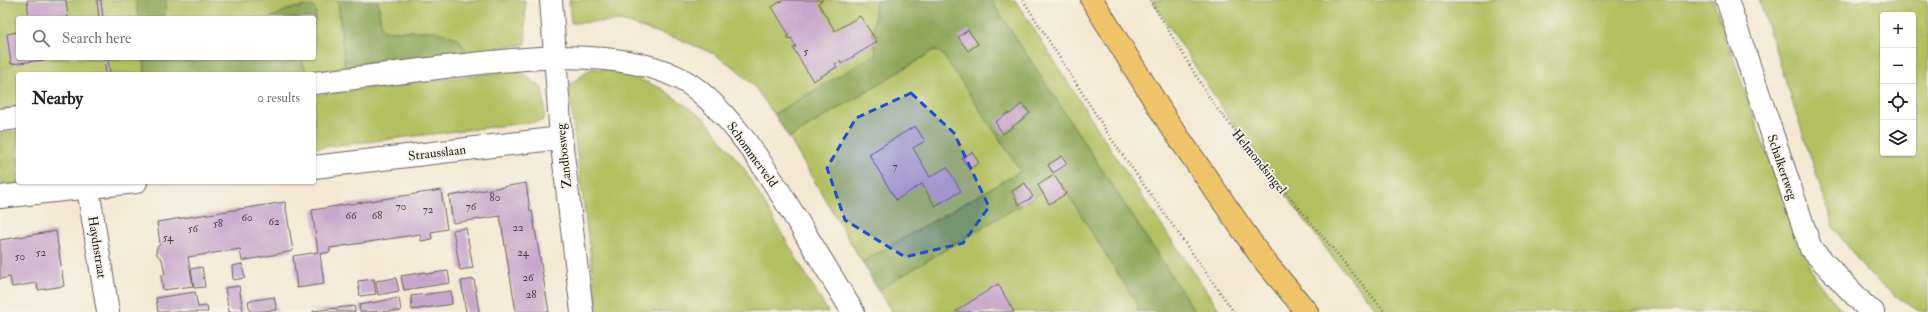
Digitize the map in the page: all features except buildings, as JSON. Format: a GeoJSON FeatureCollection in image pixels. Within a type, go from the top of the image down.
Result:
{"type":"FeatureCollection","features":[{"type":"Feature","properties":{"kind":"main road"},"geometry":{"type":"LineString","coordinates":[[1092,0],[1168,122],[1262,258],[1296,312]]}},
{"type":"Feature","properties":{"kind":"main road"},"geometry":{"type":"LineString","coordinates":[[1262,258],[1307,312]]}},
{"type":"Feature","properties":{"kind":"street","name":"Zandbosweg"},"geometry":{"type":"LineString","coordinates":[[551,0],[561,138],[582,312]]}},
{"type":"Feature","properties":{"kind":"street","name":"Schalkertweg"},"geometry":{"type":"LineString","coordinates":[[1727,0],[1811,249],[1867,308],[1873,312]]}},
{"type":"Feature","properties":{"kind":"street"},"geometry":{"type":"LineString","coordinates":[[316,83],[483,63],[555,57]]}},
{"type":"Feature","properties":{"kind":"street","name":"Schommerveld"},"geometry":{"type":"LineString","coordinates":[[555,57],[610,59],[657,69],[678,77],[699,91],[738,129],[764,165],[853,312]]}},
{"type":"Feature","properties":{"kind":"street"},"geometry":{"type":"LineString","coordinates":[[0,120],[16,118]]}},
{"type":"Feature","properties":{"kind":"street","name":"Strausslaan"},"geometry":{"type":"LineString","coordinates":[[316,167],[561,138]]}},
{"type":"Feature","properties":{"kind":"street"},"geometry":{"type":"LineString","coordinates":[[0,198],[104,184]]}},
{"type":"Feature","properties":{"kind":"street","name":"Haydnstraat"},"geometry":{"type":"LineString","coordinates":[[88,185],[108,312]]}},
{"type":"Feature","properties":{"kind":"path"},"geometry":{"type":"LineString","coordinates":[[1023,0],[1112,140],[1234,312]]}},
{"type":"Feature","properties":{"kind":"path","name":"Helmondsingel"},"geometry":{"type":"LineString","coordinates":[[1150,0],[1214,105],[1385,312]]}},
{"type":"Feature","properties":{"kind":"highlighted area"},"geometry":{"type":"Polygon","coordinates":[[[911,93],[954,133],[989,207],[963,243],[905,257],[845,220],[827,168],[856,118],[911,93]]]}},
{"type":"Feature","properties":{"kind":"green space"},"geometry":{"type":"Polygon","coordinates":[[[0,0],[136,0],[138,16],[16,16],[16,60],[144,60],[145,72],[16,72],[16,108],[0,110],[0,0]]]}},
{"type":"Feature","properties":{"kind":"green space"},"geometry":{"type":"Polygon","coordinates":[[[136,0],[166,0],[164,16],[138,16],[136,0]]]}},
{"type":"Feature","properties":{"kind":"green space"},"geometry":{"type":"Polygon","coordinates":[[[166,0],[338,0],[345,68],[307,72],[302,60],[316,60],[316,12],[289,9],[274,16],[164,16],[166,0]]]}},
{"type":"Feature","properties":{"kind":"green space"},"geometry":{"type":"Polygon","coordinates":[[[338,0],[378,0],[381,26],[384,31],[434,31],[458,38],[467,53],[345,68],[338,0]]]}},
{"type":"Feature","properties":{"kind":"green space"},"geometry":{"type":"Polygon","coordinates":[[[378,0],[525,0],[526,44],[467,53],[458,38],[434,31],[384,31],[381,26],[378,0]]]}},
{"type":"Feature","properties":{"kind":"green space"},"geometry":{"type":"Polygon","coordinates":[[[569,0],[876,0],[873,34],[877,54],[774,114],[753,85],[735,68],[714,54],[679,39],[621,21],[571,23],[569,0]]]}},
{"type":"Feature","properties":{"kind":"green space"},"geometry":{"type":"Polygon","coordinates":[[[876,0],[991,0],[1195,312],[1138,312],[1138,306],[1062,185],[1054,185],[878,290],[862,262],[1021,171],[941,52],[935,50],[789,138],[774,114],[876,54],[873,34],[876,0]]]}},
{"type":"Feature","properties":{"kind":"green space"},"geometry":{"type":"Polygon","coordinates":[[[991,0],[1015,0],[1132,182],[1221,312],[1195,312],[991,0]]]}},
{"type":"Feature","properties":{"kind":"green space"},"geometry":{"type":"Polygon","coordinates":[[[1152,0],[1713,0],[1789,218],[1817,281],[1843,312],[1379,312],[1332,257],[1224,111],[1152,0]]]}},
{"type":"Feature","properties":{"kind":"green space"},"geometry":{"type":"Polygon","coordinates":[[[1759,0],[1928,0],[1928,312],[1922,312],[1894,295],[1867,272],[1834,228],[1759,0]]]}},
{"type":"Feature","properties":{"kind":"green space"},"geometry":{"type":"Polygon","coordinates":[[[305,6],[314,7],[315,16],[274,16],[289,9],[305,6]]]}},
{"type":"Feature","properties":{"kind":"green space"},"geometry":{"type":"Polygon","coordinates":[[[935,50],[942,52],[1021,171],[862,262],[789,138],[935,50]]]}},
{"type":"Feature","properties":{"kind":"green space"},"geometry":{"type":"Polygon","coordinates":[[[144,60],[302,60],[307,72],[145,72],[144,60]]]}},
{"type":"Feature","properties":{"kind":"green space"},"geometry":{"type":"Polygon","coordinates":[[[592,68],[626,74],[661,88],[705,119],[743,167],[828,312],[598,312],[568,86],[592,68]]]}},
{"type":"Feature","properties":{"kind":"green space"},"geometry":{"type":"Polygon","coordinates":[[[519,70],[543,89],[545,117],[542,121],[316,148],[316,95],[519,70]]]}},
{"type":"Feature","properties":{"kind":"green space"},"geometry":{"type":"Polygon","coordinates":[[[16,131],[16,183],[0,185],[0,133],[16,131]]]}},
{"type":"Feature","properties":{"kind":"green space"},"geometry":{"type":"Polygon","coordinates":[[[1054,185],[1063,185],[1138,306],[1138,312],[892,312],[878,290],[1054,185]]]}}]}
